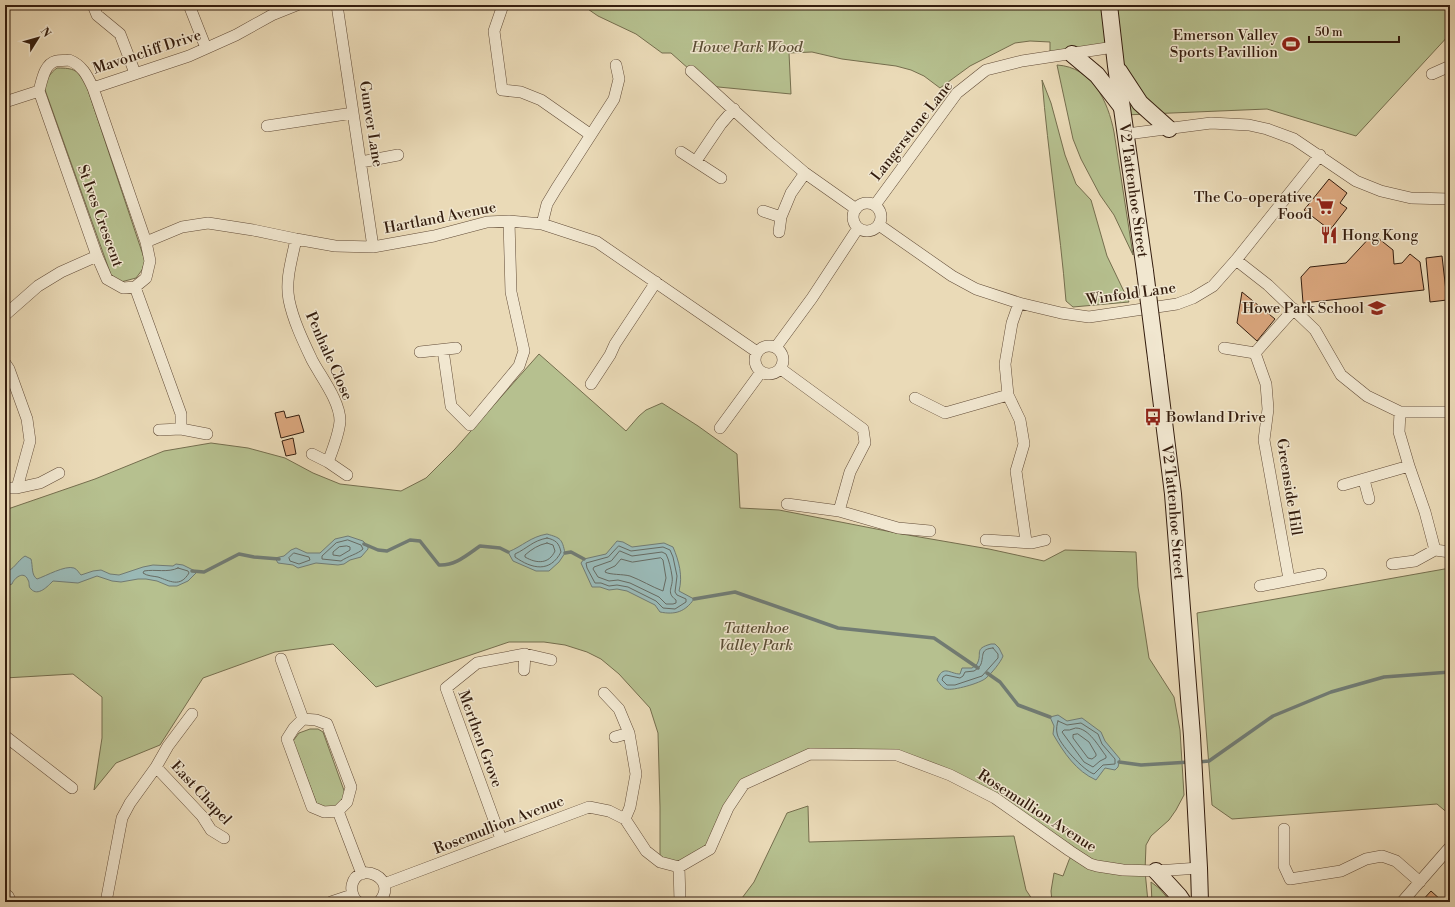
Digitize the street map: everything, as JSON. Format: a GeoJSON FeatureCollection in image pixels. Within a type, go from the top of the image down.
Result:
{"type":"FeatureCollection","features":[{"type":"Feature","properties":{"kind":"street"},"geometry":{"type":"LineString","coordinates":[[93,5],[97,15],[120,34],[135,73]]}},
{"type":"Feature","properties":{"kind":"street"},"geometry":{"type":"LineString","coordinates":[[189,5],[206,48]]}},
{"type":"Feature","properties":{"kind":"street","name":"Mavoncliff Drive"},"geometry":{"type":"LineString","coordinates":[[39,91],[44,73],[55,61],[69,60],[76,63],[87,74],[92,88],[190,56],[236,35],[272,15],[298,5]]}},
{"type":"Feature","properties":{"kind":"street","name":"Gunver Lane"},"geometry":{"type":"LineString","coordinates":[[337,5],[373,247]]}},
{"type":"Feature","properties":{"kind":"street"},"geometry":{"type":"LineString","coordinates":[[503,5],[494,31],[502,90],[521,92],[542,100],[591,135]]}},
{"type":"Feature","properties":{"kind":"street","name":"V2 Tattenhoe Street"},"geometry":{"type":"LineString","coordinates":[[1109,5],[1173,494],[1192,736],[1200,894]]}},
{"type":"Feature","properties":{"kind":"street","name":"Langerstone Lane"},"geometry":{"type":"LineString","coordinates":[[875,205],[957,93],[986,70],[1022,60],[1114,47]]}},
{"type":"Feature","properties":{"kind":"street"},"geometry":{"type":"LineString","coordinates":[[1072,54],[1097,75],[1122,108]]}},
{"type":"Feature","properties":{"kind":"street"},"geometry":{"type":"LineString","coordinates":[[542,224],[547,204],[614,99],[619,79],[616,65]]}},
{"type":"Feature","properties":{"kind":"street"},"geometry":{"type":"LineString","coordinates":[[1116,66],[1140,103],[1169,129]]}},
{"type":"Feature","properties":{"kind":"street"},"geometry":{"type":"LineString","coordinates":[[1432,74],[1450,66]]}},
{"type":"Feature","properties":{"kind":"street"},"geometry":{"type":"LineString","coordinates":[[691,71],[805,173],[856,209]]}},
{"type":"Feature","properties":{"kind":"street","name":"St Ives Crescent"},"geometry":{"type":"LineString","coordinates":[[39,91],[97,256],[107,279],[123,288],[135,287],[146,278],[150,262],[146,242],[92,88]]}},
{"type":"Feature","properties":{"kind":"street"},"geometry":{"type":"LineString","coordinates":[[5,102],[39,91]]}},
{"type":"Feature","properties":{"kind":"street"},"geometry":{"type":"LineString","coordinates":[[696,161],[721,124],[734,109]]}},
{"type":"Feature","properties":{"kind":"street"},"geometry":{"type":"LineString","coordinates":[[267,126],[353,113]]}},
{"type":"Feature","properties":{"kind":"street"},"geometry":{"type":"LineString","coordinates":[[1126,134],[1211,123],[1267,129],[1294,139],[1320,155],[1356,181],[1381,191],[1411,198],[1450,199]]}},
{"type":"Feature","properties":{"kind":"street"},"geometry":{"type":"LineString","coordinates":[[681,152],[721,178]]}},
{"type":"Feature","properties":{"kind":"street"},"geometry":{"type":"LineString","coordinates":[[361,162],[398,155]]}},
{"type":"Feature","properties":{"kind":"street","name":"Winfold Lane"},"geometry":{"type":"LineString","coordinates":[[879,225],[952,276],[976,289],[1019,303],[1061,314],[1089,317],[1177,304],[1193,298],[1213,286],[1236,260],[1320,155]]}},
{"type":"Feature","properties":{"kind":"street"},"geometry":{"type":"LineString","coordinates":[[778,232],[781,217],[791,193],[805,173]]}},
{"type":"Feature","properties":{"kind":"street"},"geometry":{"type":"LineString","coordinates":[[867,203],[875,205],[882,216],[879,225],[871,230],[862,230],[858,228],[854,221],[854,213],[856,209],[867,203]]}},
{"type":"Feature","properties":{"kind":"street"},"geometry":{"type":"LineString","coordinates":[[763,211],[781,217]]}},
{"type":"Feature","properties":{"kind":"street"},"geometry":{"type":"LineString","coordinates":[[443,350],[450,406],[470,425],[519,366],[524,351],[511,292],[509,221]]}},
{"type":"Feature","properties":{"kind":"street","name":"Hartland Avenue"},"geometry":{"type":"LineString","coordinates":[[146,242],[182,227],[208,223],[335,246],[373,247],[434,236],[487,222],[509,221],[542,224],[597,242],[757,352]]}},
{"type":"Feature","properties":{"kind":"street"},"geometry":{"type":"LineString","coordinates":[[776,348],[812,298],[858,228]]}},
{"type":"Feature","properties":{"kind":"street","name":"Penhale Close"},"geometry":{"type":"LineString","coordinates":[[296,239],[287,284],[289,300],[299,330],[312,360],[336,404],[340,420],[338,432],[328,462]]}},
{"type":"Feature","properties":{"kind":"street"},"geometry":{"type":"LineString","coordinates":[[5,315],[38,286],[61,272],[97,256]]}},
{"type":"Feature","properties":{"kind":"street"},"geometry":{"type":"LineString","coordinates":[[1236,260],[1268,285],[1315,330],[1341,375],[1366,396],[1400,412],[1450,412]]}},
{"type":"Feature","properties":{"kind":"street"},"geometry":{"type":"LineString","coordinates":[[592,384],[615,344],[656,282]]}},
{"type":"Feature","properties":{"kind":"street"},"geometry":{"type":"LineString","coordinates":[[135,287],[181,414],[181,429]]}},
{"type":"Feature","properties":{"kind":"street"},"geometry":{"type":"LineString","coordinates":[[1019,303],[1012,323],[1005,364],[1008,395],[1020,420],[1024,444],[1016,471],[1026,541]]}},
{"type":"Feature","properties":{"kind":"street"},"geometry":{"type":"LineString","coordinates":[[1224,348],[1255,354],[1294,309]]}},
{"type":"Feature","properties":{"kind":"street"},"geometry":{"type":"LineString","coordinates":[[766,346],[776,348],[782,354],[784,361],[781,369],[773,374],[761,372],[755,360],[757,352],[766,346]]}},
{"type":"Feature","properties":{"kind":"street"},"geometry":{"type":"LineString","coordinates":[[420,352],[456,348]]}},
{"type":"Feature","properties":{"kind":"street","name":"Greenside Hill"},"geometry":{"type":"LineString","coordinates":[[1255,354],[1266,384],[1268,409],[1264,440],[1289,579]]}},
{"type":"Feature","properties":{"kind":"street"},"geometry":{"type":"LineString","coordinates":[[5,363],[10,369],[27,419],[30,441],[17,488]]}},
{"type":"Feature","properties":{"kind":"street"},"geometry":{"type":"LineString","coordinates":[[781,369],[863,428],[865,443],[850,472],[839,511]]}},
{"type":"Feature","properties":{"kind":"street"},"geometry":{"type":"LineString","coordinates":[[720,428],[761,372]]}},
{"type":"Feature","properties":{"kind":"street"},"geometry":{"type":"LineString","coordinates":[[915,398],[945,413],[1008,395]]}},
{"type":"Feature","properties":{"kind":"street"},"geometry":{"type":"LineString","coordinates":[[1400,412],[1399,432],[1425,512],[1435,550]]}},
{"type":"Feature","properties":{"kind":"street"},"geometry":{"type":"LineString","coordinates":[[159,430],[181,429],[207,434]]}},
{"type":"Feature","properties":{"kind":"street"},"geometry":{"type":"LineString","coordinates":[[312,454],[328,462],[347,476]]}},
{"type":"Feature","properties":{"kind":"street"},"geometry":{"type":"LineString","coordinates":[[1343,485],[1409,466]]}},
{"type":"Feature","properties":{"kind":"street"},"geometry":{"type":"LineString","coordinates":[[5,488],[17,488],[40,483],[59,473]]}},
{"type":"Feature","properties":{"kind":"street"},"geometry":{"type":"LineString","coordinates":[[1364,480],[1369,499]]}},
{"type":"Feature","properties":{"kind":"street"},"geometry":{"type":"LineString","coordinates":[[787,504],[839,511],[898,528],[930,531]]}},
{"type":"Feature","properties":{"kind":"street"},"geometry":{"type":"LineString","coordinates":[[986,540],[1026,541],[1032,543],[1044,540]]}},
{"type":"Feature","properties":{"kind":"street"},"geometry":{"type":"LineString","coordinates":[[1392,564],[1415,561],[1435,550],[1450,552]]}},
{"type":"Feature","properties":{"kind":"street"},"geometry":{"type":"LineString","coordinates":[[1260,586],[1289,579],[1321,574]]}},
{"type":"Feature","properties":{"kind":"street"},"geometry":{"type":"LineString","coordinates":[[524,670],[525,654]]}},
{"type":"Feature","properties":{"kind":"street","name":"Merthen Grove"},"geometry":{"type":"LineString","coordinates":[[501,839],[446,688],[477,663],[525,654],[551,660]]}},
{"type":"Feature","properties":{"kind":"street"},"geometry":{"type":"LineString","coordinates":[[281,659],[303,719]]}},
{"type":"Feature","properties":{"kind":"street"},"geometry":{"type":"LineString","coordinates":[[604,693],[619,709],[629,733],[636,774],[630,808],[625,819],[646,851],[660,862],[679,867],[680,902]]}},
{"type":"Feature","properties":{"kind":"street","name":"East Chapel"},"geometry":{"type":"LineString","coordinates":[[106,902],[122,818],[168,746],[192,714]]}},
{"type":"Feature","properties":{"kind":"street"},"geometry":{"type":"LineString","coordinates":[[303,719],[316,720],[327,724],[351,787],[347,802],[338,811],[324,812],[312,807],[287,739],[294,728],[303,719]]}},
{"type":"Feature","properties":{"kind":"street"},"geometry":{"type":"LineString","coordinates":[[615,737],[629,733]]}},
{"type":"Feature","properties":{"kind":"street"},"geometry":{"type":"LineString","coordinates":[[5,736],[72,788]]}},
{"type":"Feature","properties":{"kind":"street","name":"Rosemullion Avenue"},"geometry":{"type":"LineString","coordinates":[[679,867],[710,849],[728,808],[744,784],[810,754],[897,755],[950,775],[995,798],[1090,864],[1123,870],[1156,871],[1199,868]]}},
{"type":"Feature","properties":{"kind":"street","name":"East Chapel"},"geometry":{"type":"LineString","coordinates":[[156,767],[202,816],[211,830],[224,838]]}},
{"type":"Feature","properties":{"kind":"street","name":"Rosemullion Avenue"},"geometry":{"type":"LineString","coordinates":[[384,884],[589,807],[609,811],[625,819]]}},
{"type":"Feature","properties":{"kind":"street"},"geometry":{"type":"LineString","coordinates":[[338,811],[362,874]]}},
{"type":"Feature","properties":{"kind":"street"},"geometry":{"type":"LineString","coordinates":[[1284,829],[1284,866],[1290,879],[1341,871],[1366,859],[1382,856],[1396,861],[1420,882]]}},
{"type":"Feature","properties":{"kind":"street"},"geometry":{"type":"LineString","coordinates":[[1402,902],[1450,847]]}},
{"type":"Feature","properties":{"kind":"street"},"geometry":{"type":"LineString","coordinates":[[1156,871],[1183,902]]}},
{"type":"Feature","properties":{"kind":"street"},"geometry":{"type":"LineString","coordinates":[[331,902],[355,898],[352,887],[353,882],[362,874],[371,873],[375,874],[384,884],[384,894],[378,902]]}},
{"type":"Feature","properties":{"kind":"street"},"geometry":{"type":"LineString","coordinates":[[5,894],[11,902]]}},
{"type":"Feature","properties":{"kind":"street"},"geometry":{"type":"LineString","coordinates":[[1200,894],[1208,902]]}},
{"type":"Feature","properties":{"kind":"green space","name":"Howe Park Wood"},"geometry":{"type":"Polygon","coordinates":[[[582,5],[1109,5],[1114,47],[1050,56],[1050,42],[1030,41],[1015,43],[970,66],[940,88],[924,76],[911,70],[896,66],[842,59],[812,52],[789,53],[791,94],[708,86],[671,53],[662,53],[636,34],[598,16],[582,5]]]}},
{"type":"Feature","properties":{"kind":"green space"},"geometry":{"type":"Polygon","coordinates":[[[1113,5],[1450,5],[1450,34],[1356,136],[1267,109],[1124,115],[1113,5]]]}},
{"type":"Feature","properties":{"kind":"green space"},"geometry":{"type":"Polygon","coordinates":[[[1057,65],[1069,67],[1080,72],[1089,79],[1103,98],[1114,132],[1133,255],[1114,215],[1100,195],[1081,159],[1073,139],[1057,65]]]}},
{"type":"Feature","properties":{"kind":"green space"},"geometry":{"type":"Polygon","coordinates":[[[57,68],[72,69],[78,73],[86,84],[145,261],[142,270],[136,278],[121,282],[111,275],[44,87],[49,76],[57,68]]]}},
{"type":"Feature","properties":{"kind":"green space"},"geometry":{"type":"Polygon","coordinates":[[[1042,80],[1051,103],[1065,155],[1076,184],[1091,200],[1107,256],[1129,302],[1073,307],[1066,301],[1042,80]]]}},
{"type":"Feature","properties":{"kind":"green space","name":"Tattenhoe Valley Park"},"geometry":{"type":"Polygon","coordinates":[[[539,354],[626,431],[646,410],[662,403],[698,426],[737,454],[740,508],[779,510],[989,549],[1044,561],[1065,550],[1136,552],[1138,587],[1149,658],[1174,697],[1180,730],[1184,795],[1169,820],[1151,836],[1146,845],[1145,871],[1148,902],[1052,902],[1051,891],[1054,873],[1063,876],[1073,853],[995,798],[897,755],[810,754],[744,784],[710,849],[679,867],[660,862],[658,733],[650,708],[619,674],[601,659],[587,652],[565,645],[544,642],[509,642],[376,687],[333,644],[275,652],[203,678],[160,745],[116,763],[94,790],[102,738],[102,697],[73,674],[5,678],[5,510],[95,479],[164,451],[211,443],[248,448],[285,458],[313,473],[340,484],[401,491],[426,478],[455,449],[539,354]]]}},
{"type":"Feature","properties":{"kind":"green space"},"geometry":{"type":"Polygon","coordinates":[[[1450,568],[1450,815],[1437,804],[1232,819],[1212,805],[1197,613],[1450,568]]]}},
{"type":"Feature","properties":{"kind":"green space"},"geometry":{"type":"Polygon","coordinates":[[[310,729],[318,729],[323,732],[346,796],[337,809],[318,807],[293,741],[299,733],[310,729]]]}},
{"type":"Feature","properties":{"kind":"green space"},"geometry":{"type":"Polygon","coordinates":[[[808,806],[809,842],[1014,836],[1026,890],[1034,902],[739,902],[754,882],[787,813],[808,806]]]}},
{"type":"Feature","properties":{"kind":"green space"},"geometry":{"type":"Polygon","coordinates":[[[1151,882],[1159,888],[1171,902],[1152,902],[1151,882]]]}},
{"type":"Feature","properties":{"kind":"water"},"geometry":{"type":"Polygon","coordinates":[[[547,534],[558,538],[562,542],[565,553],[559,562],[549,571],[536,571],[513,561],[508,552],[531,539],[547,534]]]}},
{"type":"Feature","properties":{"kind":"water"},"geometry":{"type":"Polygon","coordinates":[[[348,536],[363,541],[368,546],[368,549],[361,557],[350,560],[344,564],[338,565],[316,563],[298,568],[293,565],[278,563],[275,558],[284,556],[296,548],[307,553],[320,553],[335,539],[348,536]]]}},
{"type":"Feature","properties":{"kind":"water"},"geometry":{"type":"Polygon","coordinates":[[[617,541],[623,542],[632,547],[664,543],[673,547],[680,569],[681,580],[679,591],[694,599],[691,603],[679,612],[660,612],[655,605],[627,591],[592,587],[581,563],[584,559],[606,554],[617,541]]]}},
{"type":"Feature","properties":{"kind":"water"},"geometry":{"type":"Polygon","coordinates":[[[25,556],[31,559],[33,573],[37,579],[70,567],[77,570],[81,575],[101,570],[110,574],[119,575],[153,565],[173,566],[176,564],[183,565],[197,572],[188,581],[177,586],[169,586],[157,581],[146,579],[121,582],[112,581],[97,576],[78,583],[53,581],[43,590],[37,592],[30,588],[29,581],[22,575],[17,577],[12,584],[7,586],[5,585],[5,572],[11,569],[25,556]]]}},
{"type":"Feature","properties":{"kind":"water"},"geometry":{"type":"Polygon","coordinates":[[[991,644],[995,644],[999,648],[1003,656],[993,671],[983,680],[967,686],[946,689],[937,680],[939,675],[944,671],[960,674],[962,668],[972,668],[975,666],[979,660],[980,650],[991,644]]]}},
{"type":"Feature","properties":{"kind":"water"},"geometry":{"type":"Polygon","coordinates":[[[1058,715],[1067,721],[1082,718],[1101,732],[1105,741],[1120,759],[1118,767],[1115,770],[1105,768],[1096,780],[1082,772],[1066,755],[1053,734],[1054,726],[1050,717],[1058,715]]]}},
{"type":"Feature","properties":{"kind":"building","name":"The Co-operative Food"},"geometry":{"type":"Polygon","coordinates":[[[1329,179],[1347,193],[1340,203],[1347,208],[1330,230],[1304,210],[1329,179]]]}},
{"type":"Feature","properties":{"kind":"building"},"geometry":{"type":"Polygon","coordinates":[[[1373,234],[1393,250],[1394,264],[1402,263],[1410,254],[1420,262],[1424,290],[1303,303],[1301,277],[1310,267],[1346,263],[1373,234]]]}},
{"type":"Feature","properties":{"kind":"building"},"geometry":{"type":"Polygon","coordinates":[[[1442,256],[1447,300],[1430,302],[1426,258],[1442,256]]]}},
{"type":"Feature","properties":{"kind":"building"},"geometry":{"type":"Polygon","coordinates":[[[1242,292],[1275,319],[1257,341],[1237,323],[1242,292]]]}},
{"type":"Feature","properties":{"kind":"building"},"geometry":{"type":"Polygon","coordinates":[[[284,411],[286,418],[299,415],[304,432],[281,438],[275,413],[284,411]]]}},
{"type":"Feature","properties":{"kind":"building"},"geometry":{"type":"Polygon","coordinates":[[[293,438],[296,454],[286,456],[282,441],[293,438]]]}},
{"type":"Feature","properties":{"kind":"building"},"geometry":{"type":"Polygon","coordinates":[[[1431,891],[1442,901],[1421,902],[1431,891]]]}},
{"type":"Feature","properties":{"kind":"waterway"},"geometry":{"type":"LineString","coordinates":[[364,544],[378,550],[387,551],[410,540],[420,541],[439,565],[456,562],[480,546],[500,548],[508,552]]}},
{"type":"Feature","properties":{"kind":"waterway"},"geometry":{"type":"LineString","coordinates":[[565,553],[571,552],[584,559]]}},
{"type":"Feature","properties":{"kind":"waterway"},"geometry":{"type":"LineString","coordinates":[[192,571],[204,572],[239,554],[279,559]]}},
{"type":"Feature","properties":{"kind":"waterway"},"geometry":{"type":"LineString","coordinates":[[694,599],[735,592],[838,628],[934,638],[978,668]]}},
{"type":"Feature","properties":{"kind":"waterway"},"geometry":{"type":"LineString","coordinates":[[1198,762],[1209,761],[1273,716],[1331,692],[1384,677],[1450,672]]}},
{"type":"Feature","properties":{"kind":"waterway"},"geometry":{"type":"LineString","coordinates":[[987,673],[1000,682],[1018,705],[1050,717]]}},
{"type":"Feature","properties":{"kind":"waterway"},"geometry":{"type":"LineString","coordinates":[[1119,762],[1141,765],[1190,762]]}},
{"type":"Feature","properties":{"kind":"place","name":"Emerson Valley Sports Pavillion"},"geometry":{"type":"Point","coordinates":[1291,44]}},
{"type":"Feature","properties":{"kind":"place","name":"The Co-operative Food"},"geometry":{"type":"Point","coordinates":[1325,206]}},
{"type":"Feature","properties":{"kind":"place","name":"Hong Kong"},"geometry":{"type":"Point","coordinates":[1329,235]}},
{"type":"Feature","properties":{"kind":"place","name":"Howe Park School"},"geometry":{"type":"Point","coordinates":[1377,308]}},
{"type":"Feature","properties":{"kind":"place","name":"Bowland Drive"},"geometry":{"type":"Point","coordinates":[1153,417]}}]}
